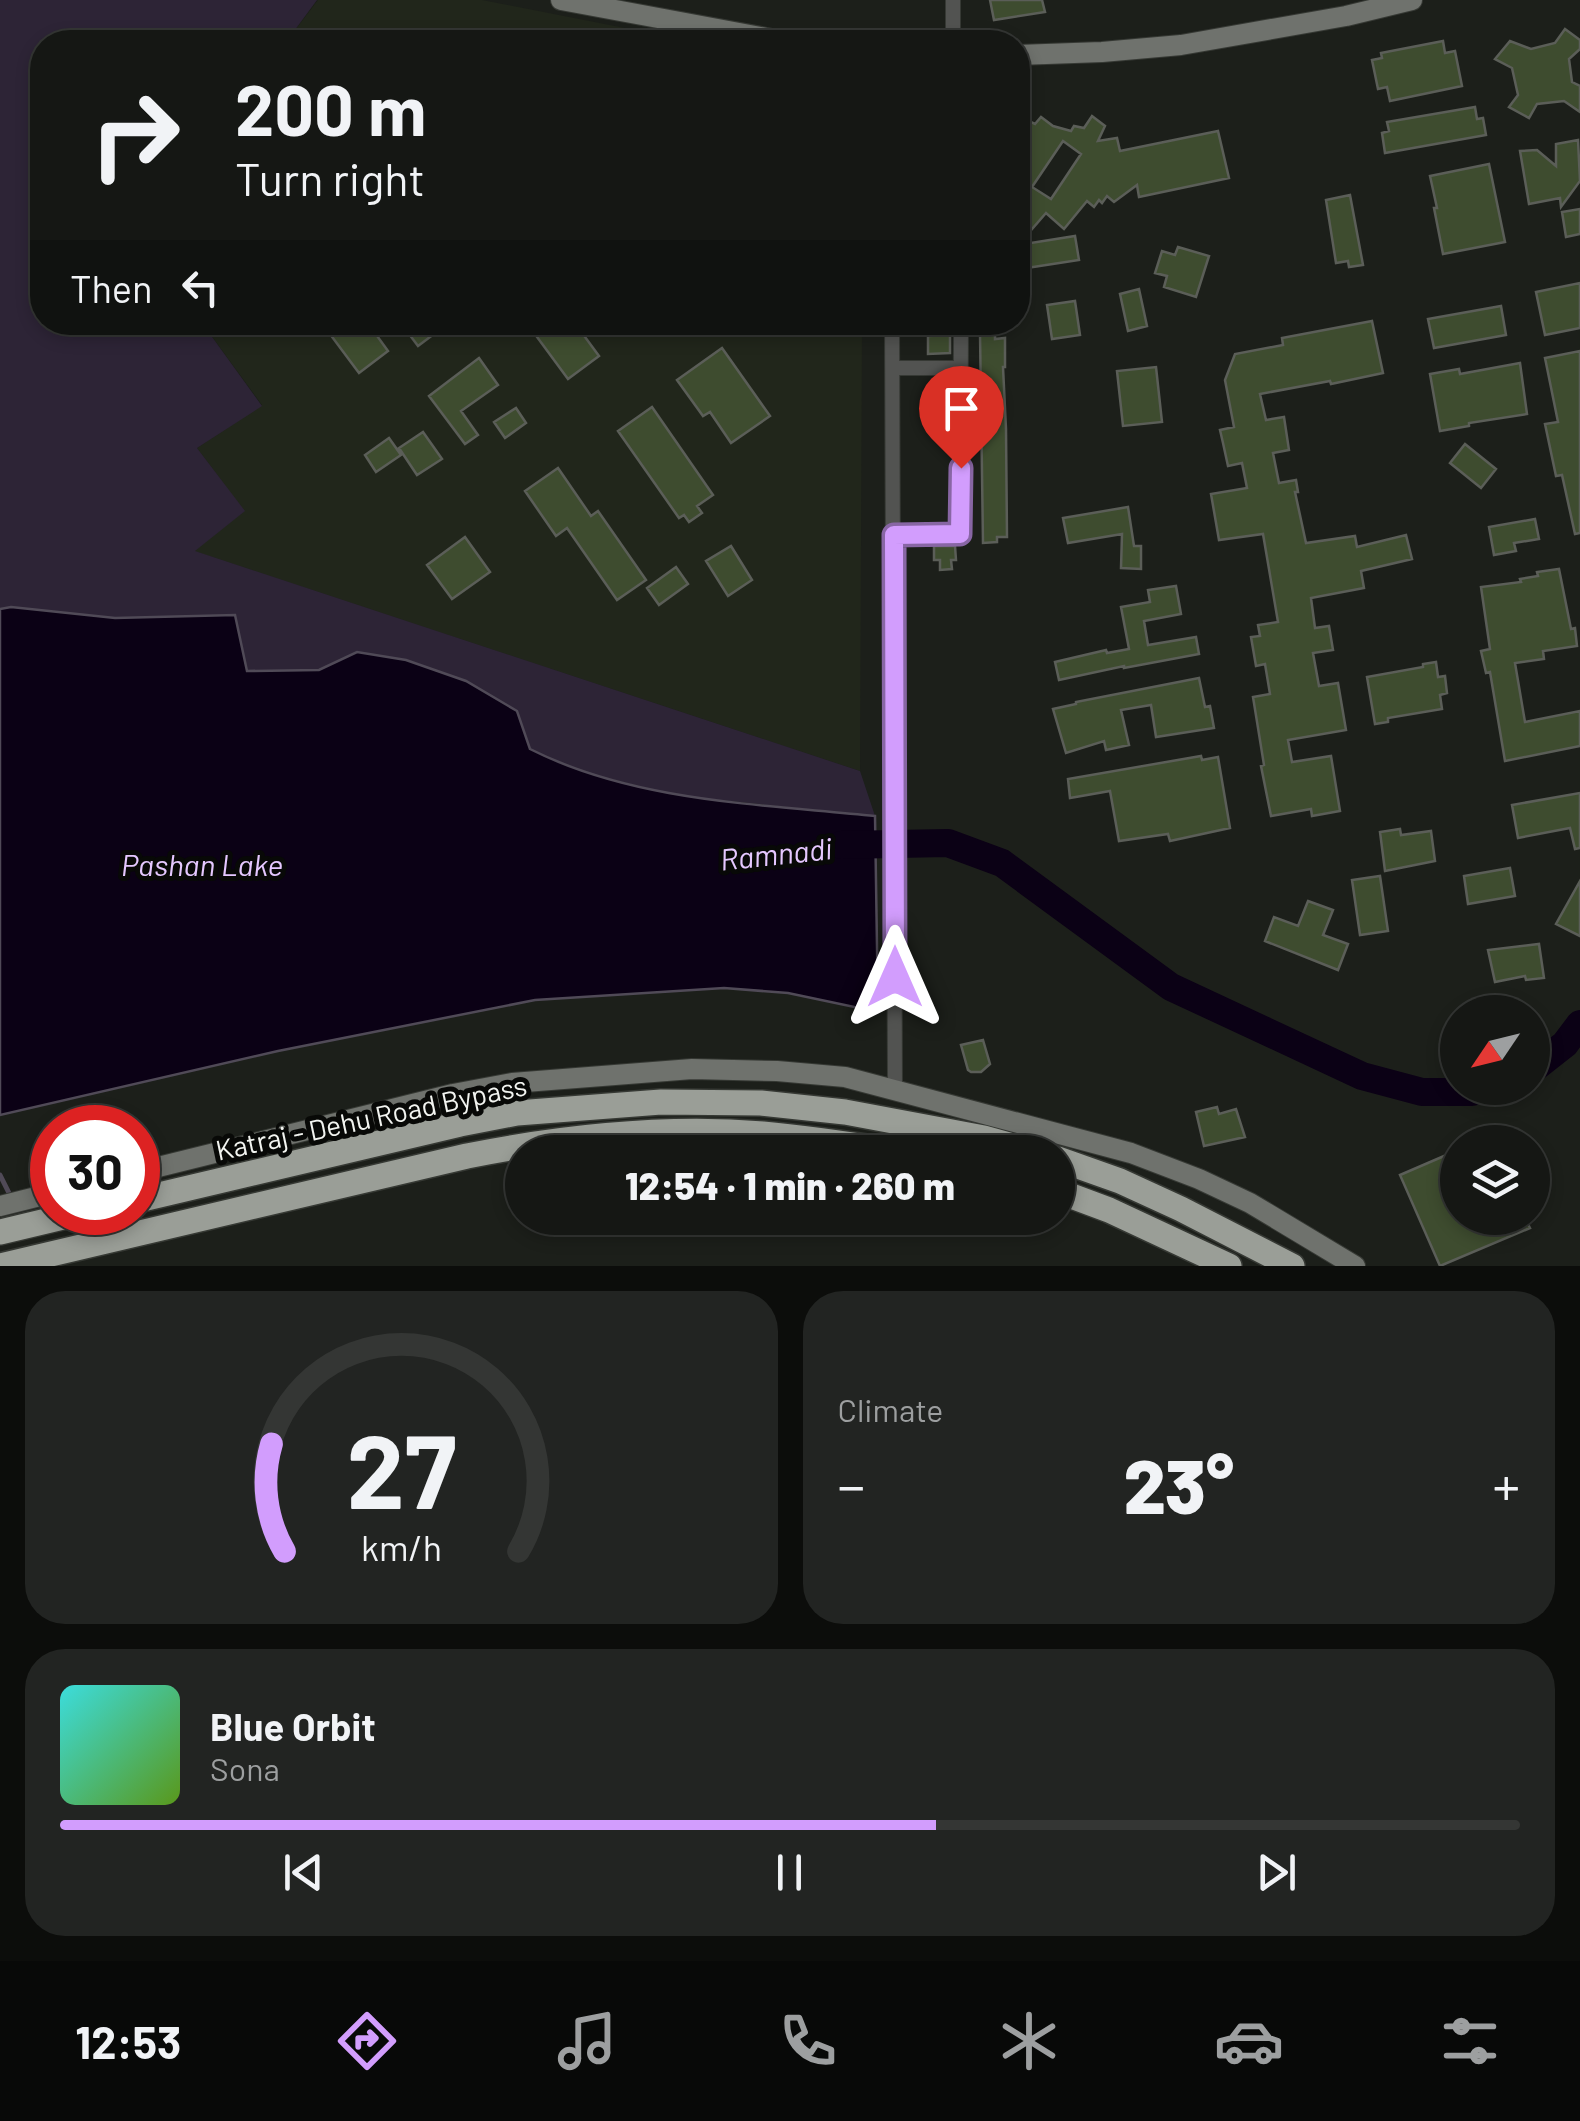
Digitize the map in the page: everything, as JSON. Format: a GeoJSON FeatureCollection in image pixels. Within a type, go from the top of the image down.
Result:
{"type":"FeatureCollection","features":[{"type":"Feature","properties":{"kind":"highway","name":"Katraj - Dehu Road Bypass"},"geometry":{"type":"LineString","coordinates":[[160,1195],[516,1113],[661,1102],[761,1103],[845,1112],[967,1135]]}},
{"type":"Feature","properties":{"kind":"highway"},"geometry":{"type":"LineString","coordinates":[[632,1135],[770,1135]]}},
{"type":"Feature","properties":{"kind":"highway"},"geometry":{"type":"LineString","coordinates":[[0,1266],[505,1149]]}},
{"type":"Feature","properties":{"kind":"highway"},"geometry":{"type":"LineString","coordinates":[[1075,1165],[1181,1208],[1292,1266]]}},
{"type":"Feature","properties":{"kind":"highway"},"geometry":{"type":"LineString","coordinates":[[1075,1198],[1228,1266]]}},
{"type":"Feature","properties":{"kind":"highway"},"geometry":{"type":"LineString","coordinates":[[0,1232],[30,1225]]}},
{"type":"Feature","properties":{"kind":"street"},"geometry":{"type":"LineString","coordinates":[[561,0],[723,30]]}},
{"type":"Feature","properties":{"kind":"street"},"geometry":{"type":"LineString","coordinates":[[952,0],[953,30]]}},
{"type":"Feature","properties":{"kind":"street"},"geometry":{"type":"LineString","coordinates":[[1030,54],[1181,45],[1359,6],[1412,0]]}},
{"type":"Feature","properties":{"kind":"street"},"geometry":{"type":"LineString","coordinates":[[892,335],[895,1090]]}},
{"type":"Feature","properties":{"kind":"street"},"geometry":{"type":"LineString","coordinates":[[894,535],[960,534],[962,335]]}},
{"type":"Feature","properties":{"kind":"street"},"geometry":{"type":"LineString","coordinates":[[892,368],[961,368]]}},
{"type":"Feature","properties":{"kind":"street"},"geometry":{"type":"LineString","coordinates":[[160,1167],[453,1094],[540,1079],[692,1069],[777,1071],[846,1077],[1148,1159],[1250,1203],[1355,1266]]}},
{"type":"Feature","properties":{"kind":"street"},"geometry":{"type":"LineString","coordinates":[[0,1206],[30,1198]]}},
{"type":"Feature","properties":{"kind":"shaded area"},"geometry":{"type":"Polygon","coordinates":[[[0,0],[317,0],[295,30],[30,30],[30,335],[211,335],[262,406],[197,448],[245,511],[195,551],[860,771],[875,816],[680,796],[566,768],[357,652],[319,670],[246,671],[234,615],[115,618],[0,609],[0,0]]]}},
{"type":"Feature","properties":{"kind":"shaded area"},"geometry":{"type":"Polygon","coordinates":[[[318,0],[482,0],[635,30],[295,30],[318,0]]]}},
{"type":"Feature","properties":{"kind":"shaded area"},"geometry":{"type":"Polygon","coordinates":[[[211,335],[862,335],[860,771],[194,551],[244,511],[197,448],[262,405],[211,335]]]}},
{"type":"Feature","properties":{"kind":"water","name":"Pashan Lake"},"geometry":{"type":"Polygon","coordinates":[[[0,609],[115,618],[235,615],[247,671],[319,670],[357,652],[406,660],[466,681],[517,711],[530,749],[570,767],[699,798],[875,816],[878,1012],[788,993],[724,988],[535,1000],[278,1051],[30,1105],[0,1115],[0,609]]]}},
{"type":"Feature","properties":{"kind":"building"},"geometry":{"type":"Polygon","coordinates":[[[990,0],[1042,0],[1045,12],[994,20],[990,0]]]}},
{"type":"Feature","properties":{"kind":"building"},"geometry":{"type":"Polygon","coordinates":[[[1565,29],[1580,40],[1580,49],[1569,59],[1572,82],[1580,86],[1580,112],[1564,101],[1537,104],[1529,118],[1509,107],[1518,95],[1512,68],[1495,59],[1510,41],[1531,49],[1555,43],[1565,29]]]}},
{"type":"Feature","properties":{"kind":"building"},"geometry":{"type":"Polygon","coordinates":[[[1443,41],[1445,53],[1455,51],[1462,86],[1390,101],[1387,87],[1378,89],[1372,60],[1382,58],[1381,53],[1443,41]]]}},
{"type":"Feature","properties":{"kind":"building"},"geometry":{"type":"Polygon","coordinates":[[[1475,107],[1477,119],[1483,118],[1486,135],[1385,153],[1382,133],[1389,131],[1387,122],[1475,107]]]}},
{"type":"Feature","properties":{"kind":"building"},"geometry":{"type":"Polygon","coordinates":[[[1092,116],[1105,126],[1098,141],[1117,138],[1120,151],[1218,131],[1229,178],[1139,197],[1137,185],[1114,202],[1107,196],[1094,207],[1087,201],[1064,229],[1046,213],[1032,229],[1030,122],[1035,124],[1041,117],[1053,126],[1071,131],[1074,126],[1084,128],[1092,116]],[[1063,141],[1032,187],[1051,199],[1081,154],[1063,141]]]}},
{"type":"Feature","properties":{"kind":"building"},"geometry":{"type":"Polygon","coordinates":[[[1578,140],[1580,181],[1561,207],[1560,198],[1529,204],[1520,151],[1537,150],[1556,166],[1556,144],[1578,140]]]}},
{"type":"Feature","properties":{"kind":"building"},"geometry":{"type":"Polygon","coordinates":[[[1489,164],[1505,242],[1443,254],[1430,176],[1489,164]]]}},
{"type":"Feature","properties":{"kind":"building"},"geometry":{"type":"Polygon","coordinates":[[[1350,195],[1363,265],[1349,267],[1348,261],[1336,263],[1326,200],[1350,195]]]}},
{"type":"Feature","properties":{"kind":"building"},"geometry":{"type":"Polygon","coordinates":[[[1580,209],[1580,234],[1566,237],[1562,212],[1580,209]]]}},
{"type":"Feature","properties":{"kind":"building"},"geometry":{"type":"Polygon","coordinates":[[[1075,236],[1079,260],[1030,267],[1030,243],[1075,236]]]}},
{"type":"Feature","properties":{"kind":"building"},"geometry":{"type":"Polygon","coordinates":[[[1178,247],[1209,256],[1196,297],[1164,287],[1167,276],[1155,273],[1162,251],[1175,255],[1178,247]]]}},
{"type":"Feature","properties":{"kind":"building"},"geometry":{"type":"Polygon","coordinates":[[[1580,283],[1580,328],[1545,335],[1536,292],[1580,283]]]}},
{"type":"Feature","properties":{"kind":"building"},"geometry":{"type":"Polygon","coordinates":[[[1139,289],[1147,326],[1128,331],[1120,294],[1139,289]]]}},
{"type":"Feature","properties":{"kind":"building"},"geometry":{"type":"Polygon","coordinates":[[[1075,301],[1080,335],[1052,339],[1047,305],[1075,301]]]}},
{"type":"Feature","properties":{"kind":"building"},"geometry":{"type":"Polygon","coordinates":[[[1501,306],[1506,335],[1434,348],[1428,319],[1501,306]]]}},
{"type":"Feature","properties":{"kind":"building"},"geometry":{"type":"Polygon","coordinates":[[[1372,321],[1383,373],[1260,394],[1266,420],[1284,417],[1289,450],[1273,453],[1279,483],[1296,480],[1306,543],[1355,536],[1357,547],[1406,535],[1412,559],[1361,571],[1364,588],[1311,598],[1315,628],[1329,626],[1333,650],[1313,653],[1319,686],[1338,683],[1346,730],[1288,740],[1292,762],[1331,756],[1340,811],[1312,816],[1311,809],[1271,816],[1253,697],[1270,694],[1265,664],[1256,666],[1251,637],[1260,636],[1258,625],[1278,622],[1263,534],[1219,540],[1211,494],[1247,488],[1242,463],[1228,466],[1220,430],[1234,427],[1225,380],[1235,354],[1283,345],[1282,338],[1372,321]]]}},
{"type":"Feature","properties":{"kind":"building"},"geometry":{"type":"Polygon","coordinates":[[[331,335],[376,335],[388,351],[359,373],[331,335]]]}},
{"type":"Feature","properties":{"kind":"building"},"geometry":{"type":"Polygon","coordinates":[[[410,335],[433,335],[418,346],[410,335]]]}},
{"type":"Feature","properties":{"kind":"building"},"geometry":{"type":"Polygon","coordinates":[[[536,335],[584,335],[599,356],[568,379],[536,335]]]}},
{"type":"Feature","properties":{"kind":"building"},"geometry":{"type":"Polygon","coordinates":[[[950,335],[950,353],[928,354],[928,336],[950,335]]]}},
{"type":"Feature","properties":{"kind":"building"},"geometry":{"type":"Polygon","coordinates":[[[980,335],[995,335],[995,339],[1005,338],[1007,537],[983,543],[980,335]]]}},
{"type":"Feature","properties":{"kind":"building"},"geometry":{"type":"Polygon","coordinates":[[[722,348],[770,416],[731,443],[710,412],[703,416],[677,380],[722,348]]]}},
{"type":"Feature","properties":{"kind":"building"},"geometry":{"type":"Polygon","coordinates":[[[1580,351],[1580,533],[1575,534],[1562,475],[1556,476],[1545,424],[1558,422],[1545,358],[1580,351]]]}},
{"type":"Feature","properties":{"kind":"building"},"geometry":{"type":"Polygon","coordinates":[[[479,358],[498,385],[461,411],[478,435],[465,444],[429,396],[479,358]]]}},
{"type":"Feature","properties":{"kind":"building"},"geometry":{"type":"Polygon","coordinates":[[[1520,363],[1527,414],[1440,431],[1430,374],[1459,369],[1460,374],[1520,363]]]}},
{"type":"Feature","properties":{"kind":"building"},"geometry":{"type":"Polygon","coordinates":[[[1156,367],[1162,422],[1123,426],[1117,371],[1156,367]]]}},
{"type":"Feature","properties":{"kind":"building"},"geometry":{"type":"Polygon","coordinates":[[[652,407],[713,495],[697,506],[702,513],[689,522],[684,515],[679,518],[618,431],[652,407]]]}},
{"type":"Feature","properties":{"kind":"building"},"geometry":{"type":"Polygon","coordinates":[[[516,408],[526,423],[505,438],[494,422],[516,408]]]}},
{"type":"Feature","properties":{"kind":"building"},"geometry":{"type":"Polygon","coordinates":[[[423,432],[442,459],[417,475],[399,448],[423,432]]]}},
{"type":"Feature","properties":{"kind":"building"},"geometry":{"type":"Polygon","coordinates":[[[389,438],[401,455],[376,472],[365,455],[389,438]]]}},
{"type":"Feature","properties":{"kind":"building"},"geometry":{"type":"Polygon","coordinates":[[[1465,444],[1496,469],[1481,488],[1450,463],[1465,444]]]}},
{"type":"Feature","properties":{"kind":"building"},"geometry":{"type":"Polygon","coordinates":[[[558,468],[591,516],[598,511],[646,580],[617,600],[567,528],[556,536],[525,491],[558,468]]]}},
{"type":"Feature","properties":{"kind":"building"},"geometry":{"type":"Polygon","coordinates":[[[1128,507],[1134,546],[1141,546],[1141,569],[1121,568],[1122,534],[1068,543],[1063,518],[1128,507]]]}},
{"type":"Feature","properties":{"kind":"building"},"geometry":{"type":"Polygon","coordinates":[[[1535,519],[1539,539],[1514,543],[1516,551],[1494,555],[1489,527],[1535,519]]]}},
{"type":"Feature","properties":{"kind":"building"},"geometry":{"type":"Polygon","coordinates":[[[465,537],[490,572],[452,599],[427,565],[465,537]]]}},
{"type":"Feature","properties":{"kind":"building"},"geometry":{"type":"Polygon","coordinates":[[[731,546],[752,580],[728,596],[706,561],[731,546]]]}},
{"type":"Feature","properties":{"kind":"building"},"geometry":{"type":"Polygon","coordinates":[[[934,546],[955,546],[952,569],[940,570],[940,560],[934,560],[934,546]]]}},
{"type":"Feature","properties":{"kind":"building"},"geometry":{"type":"Polygon","coordinates":[[[676,567],[688,584],[659,605],[647,588],[676,567]]]}},
{"type":"Feature","properties":{"kind":"building"},"geometry":{"type":"Polygon","coordinates":[[[1559,569],[1577,646],[1543,651],[1544,659],[1515,663],[1525,722],[1580,711],[1580,746],[1505,761],[1490,672],[1486,673],[1481,651],[1490,649],[1481,587],[1521,582],[1520,579],[1538,576],[1537,572],[1559,569]]]}},
{"type":"Feature","properties":{"kind":"building"},"geometry":{"type":"Polygon","coordinates":[[[1176,586],[1181,614],[1144,621],[1148,645],[1196,637],[1199,654],[1059,680],[1055,662],[1129,649],[1121,607],[1150,602],[1148,590],[1176,586]]]}},
{"type":"Feature","properties":{"kind":"building"},"geometry":{"type":"Polygon","coordinates":[[[1436,662],[1438,677],[1445,676],[1447,693],[1440,695],[1442,709],[1388,718],[1388,722],[1375,724],[1367,677],[1436,662]]]}},
{"type":"Feature","properties":{"kind":"building"},"geometry":{"type":"Polygon","coordinates":[[[1199,678],[1214,728],[1156,737],[1151,705],[1121,710],[1129,745],[1106,750],[1104,741],[1066,753],[1053,709],[1199,678]]]}},
{"type":"Feature","properties":{"kind":"building"},"geometry":{"type":"Polygon","coordinates":[[[1201,756],[1202,760],[1218,757],[1230,828],[1170,841],[1168,834],[1119,841],[1110,791],[1070,798],[1068,779],[1201,756]]]}},
{"type":"Feature","properties":{"kind":"building"},"geometry":{"type":"Polygon","coordinates":[[[1580,793],[1580,848],[1575,849],[1570,828],[1518,838],[1512,805],[1580,793]]]}},
{"type":"Feature","properties":{"kind":"building"},"geometry":{"type":"Polygon","coordinates":[[[1400,829],[1401,835],[1431,831],[1435,861],[1385,871],[1380,832],[1400,829]]]}},
{"type":"Feature","properties":{"kind":"building"},"geometry":{"type":"Polygon","coordinates":[[[1510,868],[1515,896],[1468,904],[1464,876],[1510,868]]]}},
{"type":"Feature","properties":{"kind":"building"},"geometry":{"type":"Polygon","coordinates":[[[1380,876],[1388,931],[1360,935],[1352,880],[1380,876]]]}},
{"type":"Feature","properties":{"kind":"building"},"geometry":{"type":"Polygon","coordinates":[[[1580,881],[1580,936],[1556,924],[1580,881]]]}},
{"type":"Feature","properties":{"kind":"building"},"geometry":{"type":"Polygon","coordinates":[[[1308,901],[1333,910],[1323,935],[1348,944],[1338,970],[1265,941],[1274,917],[1298,926],[1308,901]]]}},
{"type":"Feature","properties":{"kind":"building"},"geometry":{"type":"Polygon","coordinates":[[[1539,944],[1544,978],[1526,980],[1525,976],[1495,982],[1488,950],[1539,944]]]}},
{"type":"Feature","properties":{"kind":"building"},"geometry":{"type":"Polygon","coordinates":[[[983,1040],[990,1064],[981,1072],[971,1072],[961,1045],[983,1040]]]}},
{"type":"Feature","properties":{"kind":"building"},"geometry":{"type":"Polygon","coordinates":[[[1217,1107],[1219,1114],[1236,1109],[1245,1137],[1204,1146],[1196,1112],[1217,1107]]]}},
{"type":"Feature","properties":{"kind":"building"},"geometry":{"type":"Polygon","coordinates":[[[1440,1158],[1440,1235],[1513,1235],[1440,1266],[1400,1175],[1440,1158]]]}},
{"type":"Feature","properties":{"kind":"waterway","name":"Ramnadi"},"geometry":{"type":"LineString","coordinates":[[841,845],[948,843],[1002,863],[1171,987],[1362,1076],[1422,1092],[1440,1092]]}},
{"type":"Feature","properties":{"kind":"waterway","name":"Ramnadi"},"geometry":{"type":"LineString","coordinates":[[1550,1056],[1580,1024]]}},
{"type":"Feature","properties":{"kind":"waterway"},"geometry":{"type":"LineString","coordinates":[[0,1175],[12,1199]]}},
{"type":"Feature","properties":{"kind":"route"},"geometry":{"type":"LineString","coordinates":[[895,977],[894,535],[960,534],[961,468]]}}]}
